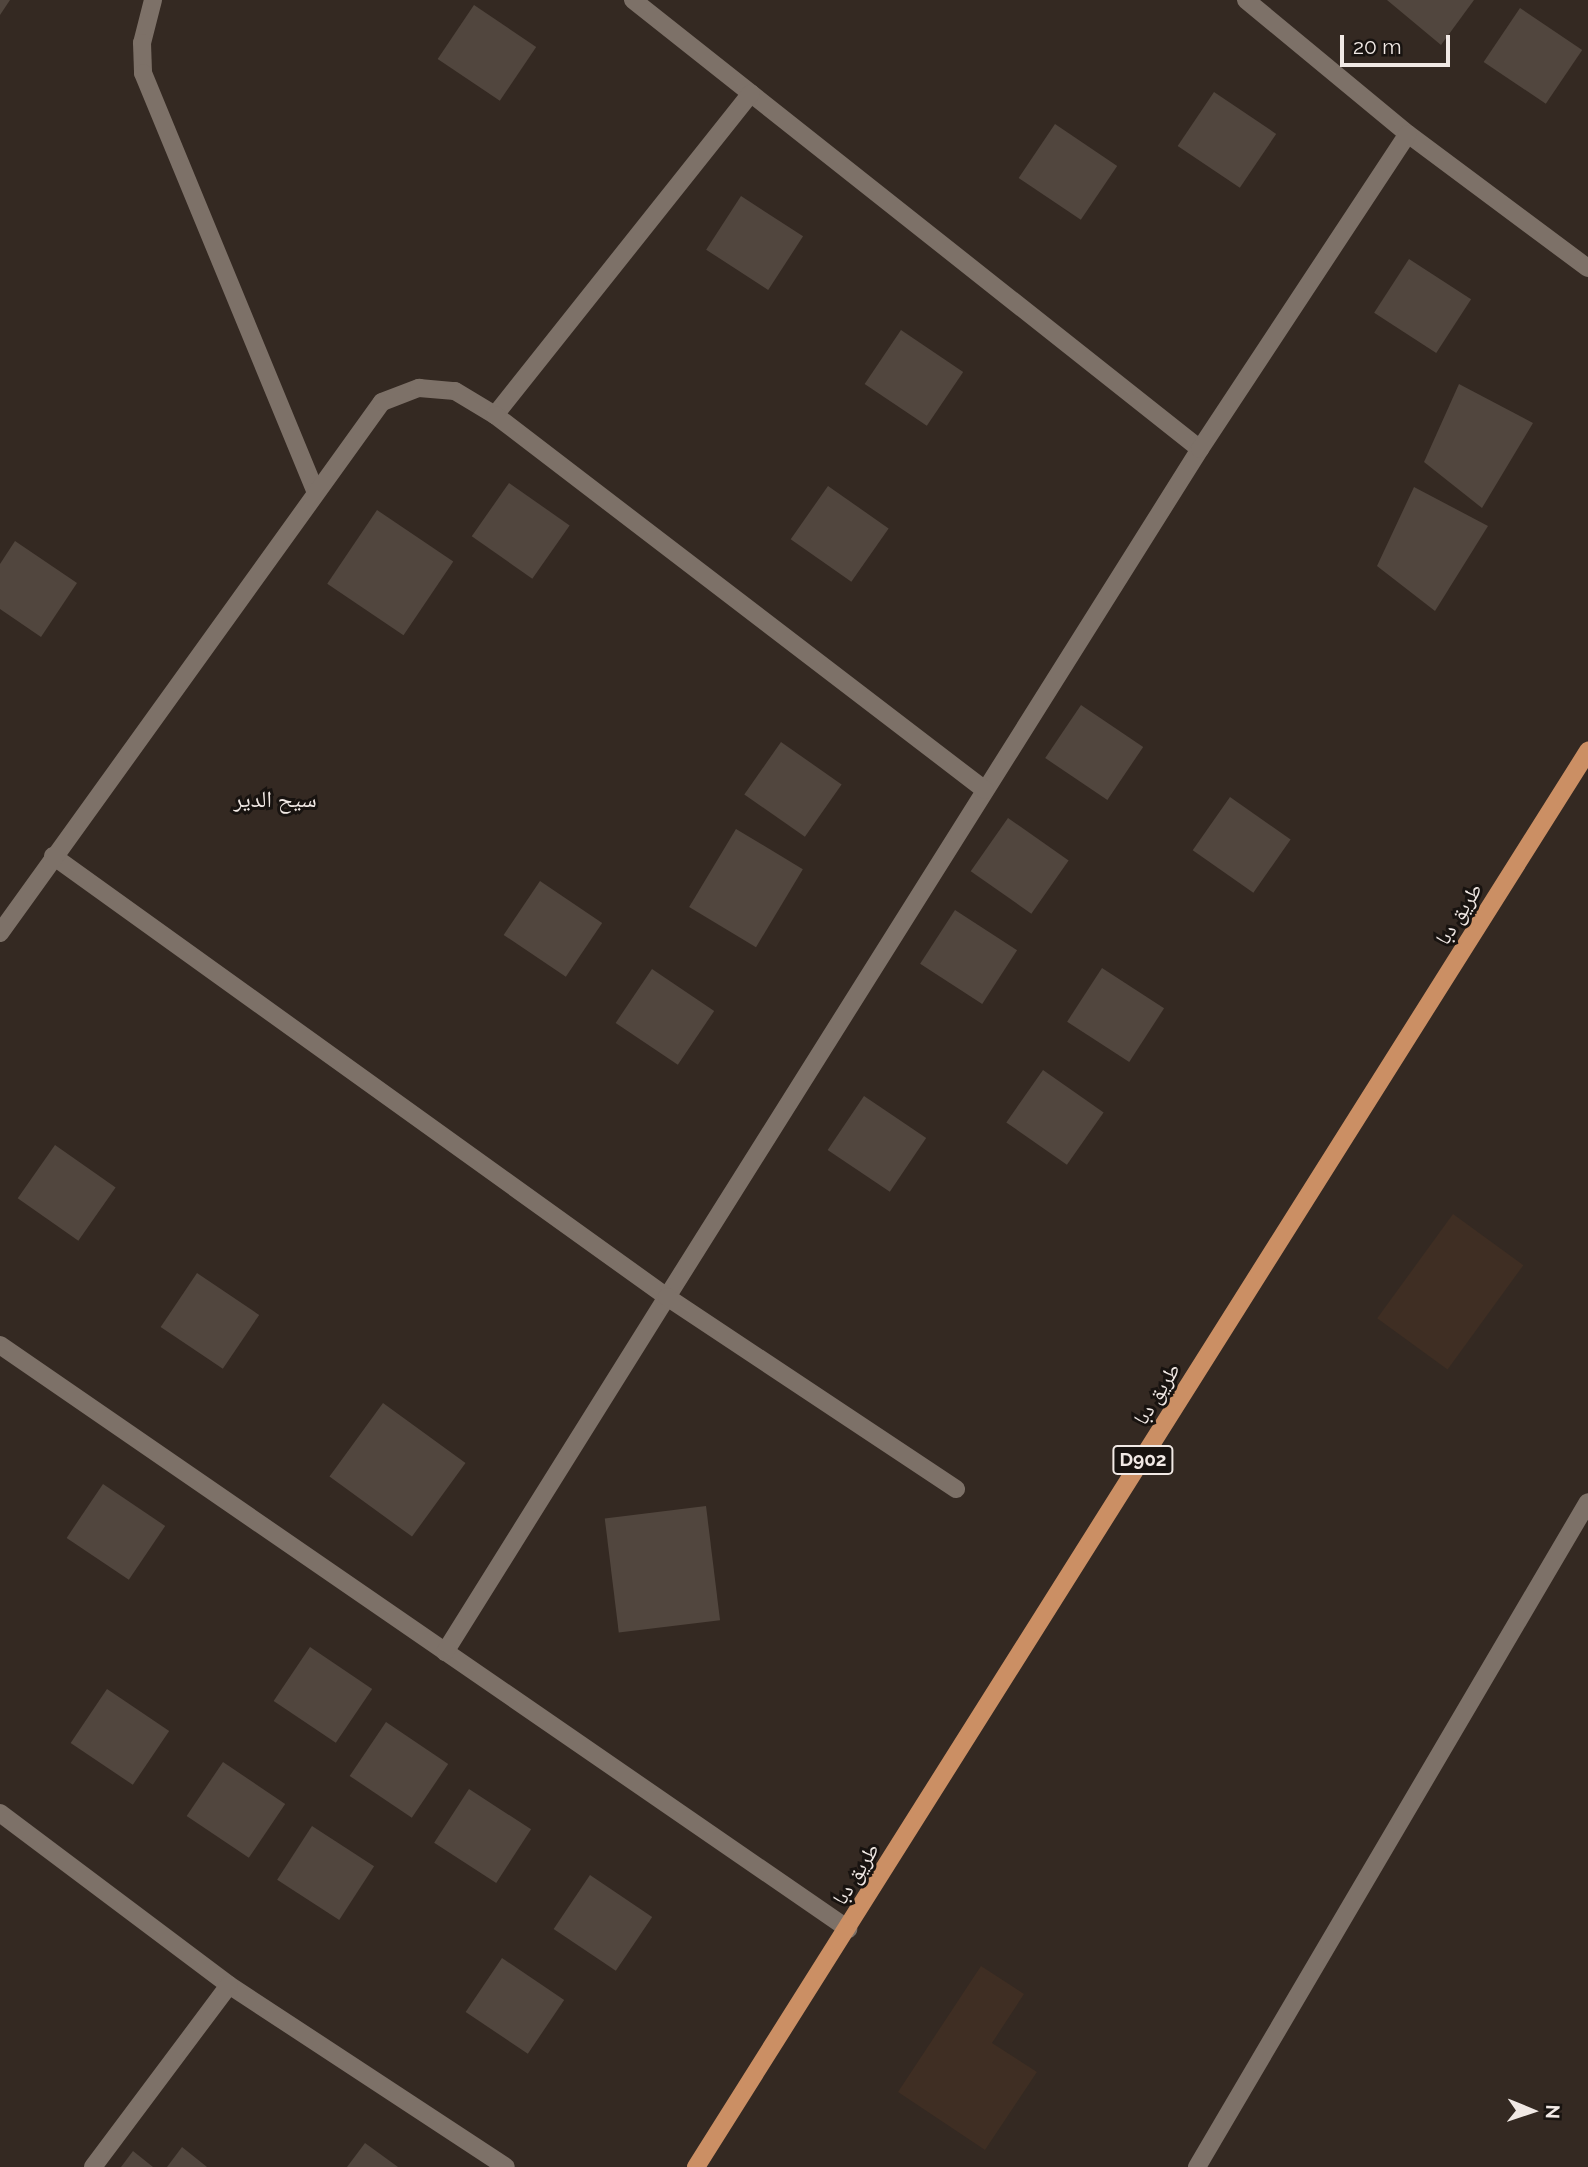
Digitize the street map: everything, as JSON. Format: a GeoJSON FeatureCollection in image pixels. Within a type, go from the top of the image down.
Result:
{"type":"FeatureCollection","features":[{"type":"Feature","properties":{"kind":"main road","name":"طريق دبا"},"geometry":{"type":"LineString","coordinates":[[696,2167],[1588,751]]}},
{"type":"Feature","properties":{"kind":"street"},"geometry":{"type":"LineString","coordinates":[[153,0],[142,43],[143,73],[316,492]]}},
{"type":"Feature","properties":{"kind":"street"},"geometry":{"type":"LineString","coordinates":[[633,0],[1200,449]]}},
{"type":"Feature","properties":{"kind":"street"},"geometry":{"type":"LineString","coordinates":[[1246,0],[1408,134],[1588,268]]}},
{"type":"Feature","properties":{"kind":"street"},"geometry":{"type":"LineString","coordinates":[[495,415],[751,93]]}},
{"type":"Feature","properties":{"kind":"street"},"geometry":{"type":"LineString","coordinates":[[445,1652],[1200,449],[1408,134]]}},
{"type":"Feature","properties":{"kind":"street"},"geometry":{"type":"LineString","coordinates":[[0,933],[382,402],[419,388],[455,391],[495,415],[985,790]]}},
{"type":"Feature","properties":{"kind":"street"},"geometry":{"type":"LineString","coordinates":[[53,856],[667,1297],[956,1489]]}},
{"type":"Feature","properties":{"kind":"street"},"geometry":{"type":"LineString","coordinates":[[0,1345],[848,1928]]}},
{"type":"Feature","properties":{"kind":"street"},"geometry":{"type":"LineString","coordinates":[[1197,2167],[1588,1502]]}},
{"type":"Feature","properties":{"kind":"street"},"geometry":{"type":"LineString","coordinates":[[0,1813],[229,1985],[506,2167]]}},
{"type":"Feature","properties":{"kind":"street"},"geometry":{"type":"LineString","coordinates":[[93,2167],[229,1985]]}},
{"type":"Feature","properties":{"kind":"shaded area"},"geometry":{"type":"Polygon","coordinates":[[[1453,1214],[1523,1265],[1448,1370],[1377,1318],[1453,1214]]]}},
{"type":"Feature","properties":{"kind":"shaded area"},"geometry":{"type":"Polygon","coordinates":[[[981,1966],[1024,1994],[992,2043],[1037,2072],[985,2150],[898,2092],[981,1966]]]}},
{"type":"Feature","properties":{"kind":"building"},"geometry":{"type":"Polygon","coordinates":[[[0,0],[10,0],[0,15],[0,0]]]}},
{"type":"Feature","properties":{"kind":"building"},"geometry":{"type":"Polygon","coordinates":[[[1387,0],[1474,0],[1441,45],[1387,0]]]}},
{"type":"Feature","properties":{"kind":"building"},"geometry":{"type":"Polygon","coordinates":[[[474,5],[536,47],[500,101],[438,59],[474,5]]]}},
{"type":"Feature","properties":{"kind":"building"},"geometry":{"type":"Polygon","coordinates":[[[1520,8],[1582,50],[1546,104],[1484,62],[1520,8]]]}},
{"type":"Feature","properties":{"kind":"building"},"geometry":{"type":"Polygon","coordinates":[[[1214,92],[1276,134],[1240,188],[1178,146],[1214,92]]]}},
{"type":"Feature","properties":{"kind":"building"},"geometry":{"type":"Polygon","coordinates":[[[1055,124],[1117,166],[1081,220],[1019,178],[1055,124]]]}},
{"type":"Feature","properties":{"kind":"building"},"geometry":{"type":"Polygon","coordinates":[[[741,196],[803,236],[768,290],[706,250],[741,196]]]}},
{"type":"Feature","properties":{"kind":"building"},"geometry":{"type":"Polygon","coordinates":[[[1409,259],[1471,299],[1436,353],[1374,313],[1409,259]]]}},
{"type":"Feature","properties":{"kind":"building"},"geometry":{"type":"Polygon","coordinates":[[[901,330],[963,372],[927,426],[865,384],[901,330]]]}},
{"type":"Feature","properties":{"kind":"building"},"geometry":{"type":"Polygon","coordinates":[[[1459,384],[1533,423],[1482,508],[1424,462],[1459,384]]]}},
{"type":"Feature","properties":{"kind":"building"},"geometry":{"type":"Polygon","coordinates":[[[509,483],[570,525],[532,579],[472,536],[509,483]]]}},
{"type":"Feature","properties":{"kind":"building"},"geometry":{"type":"Polygon","coordinates":[[[828,486],[889,528],[851,582],[791,539],[828,486]]]}},
{"type":"Feature","properties":{"kind":"building"},"geometry":{"type":"Polygon","coordinates":[[[1414,487],[1488,526],[1435,611],[1377,566],[1414,487]]]}},
{"type":"Feature","properties":{"kind":"building"},"geometry":{"type":"Polygon","coordinates":[[[377,510],[453,561],[404,635],[327,584],[377,510]]]}},
{"type":"Feature","properties":{"kind":"building"},"geometry":{"type":"Polygon","coordinates":[[[15,541],[77,583],[41,637],[0,609],[0,564],[15,541]]]}},
{"type":"Feature","properties":{"kind":"building"},"geometry":{"type":"Polygon","coordinates":[[[1081,705],[1143,747],[1107,800],[1045,758],[1081,705]]]}},
{"type":"Feature","properties":{"kind":"building"},"geometry":{"type":"Polygon","coordinates":[[[781,742],[842,784],[805,837],[744,794],[781,742]]]}},
{"type":"Feature","properties":{"kind":"building"},"geometry":{"type":"Polygon","coordinates":[[[1230,797],[1291,839],[1253,893],[1193,850],[1230,797]]]}},
{"type":"Feature","properties":{"kind":"building"},"geometry":{"type":"Polygon","coordinates":[[[1008,818],[1069,860],[1031,914],[971,871],[1008,818]]]}},
{"type":"Feature","properties":{"kind":"building"},"geometry":{"type":"Polygon","coordinates":[[[736,829],[803,869],[756,947],[689,907],[736,829]]]}},
{"type":"Feature","properties":{"kind":"building"},"geometry":{"type":"Polygon","coordinates":[[[540,881],[602,923],[566,977],[504,935],[540,881]]]}},
{"type":"Feature","properties":{"kind":"building"},"geometry":{"type":"Polygon","coordinates":[[[955,910],[1017,950],[982,1004],[920,964],[955,910]]]}},
{"type":"Feature","properties":{"kind":"building"},"geometry":{"type":"Polygon","coordinates":[[[1102,968],[1164,1008],[1129,1062],[1067,1022],[1102,968]]]}},
{"type":"Feature","properties":{"kind":"building"},"geometry":{"type":"Polygon","coordinates":[[[652,969],[714,1011],[678,1065],[616,1023],[652,969]]]}},
{"type":"Feature","properties":{"kind":"building"},"geometry":{"type":"Polygon","coordinates":[[[1043,1070],[1104,1112],[1067,1165],[1006,1122],[1043,1070]]]}},
{"type":"Feature","properties":{"kind":"building"},"geometry":{"type":"Polygon","coordinates":[[[864,1096],[926,1138],[890,1192],[828,1150],[864,1096]]]}},
{"type":"Feature","properties":{"kind":"building"},"geometry":{"type":"Polygon","coordinates":[[[55,1145],[116,1187],[78,1241],[18,1198],[55,1145]]]}},
{"type":"Feature","properties":{"kind":"building"},"geometry":{"type":"Polygon","coordinates":[[[197,1273],[259,1315],[223,1369],[161,1327],[197,1273]]]}},
{"type":"Feature","properties":{"kind":"building"},"geometry":{"type":"Polygon","coordinates":[[[383,1403],[466,1463],[412,1537],[330,1477],[383,1403]]]}},
{"type":"Feature","properties":{"kind":"building"},"geometry":{"type":"Polygon","coordinates":[[[103,1484],[165,1526],[129,1580],[67,1538],[103,1484]]]}},
{"type":"Feature","properties":{"kind":"building"},"geometry":{"type":"Polygon","coordinates":[[[706,1506],[720,1620],[619,1633],[605,1518],[706,1506]]]}},
{"type":"Feature","properties":{"kind":"building"},"geometry":{"type":"Polygon","coordinates":[[[310,1647],[372,1689],[336,1743],[274,1701],[310,1647]]]}},
{"type":"Feature","properties":{"kind":"building"},"geometry":{"type":"Polygon","coordinates":[[[107,1689],[169,1731],[133,1785],[71,1743],[107,1689]]]}},
{"type":"Feature","properties":{"kind":"building"},"geometry":{"type":"Polygon","coordinates":[[[386,1722],[448,1764],[412,1818],[350,1776],[386,1722]]]}},
{"type":"Feature","properties":{"kind":"building"},"geometry":{"type":"Polygon","coordinates":[[[223,1762],[285,1804],[249,1858],[187,1816],[223,1762]]]}},
{"type":"Feature","properties":{"kind":"building"},"geometry":{"type":"Polygon","coordinates":[[[469,1789],[531,1829],[496,1883],[434,1843],[469,1789]]]}},
{"type":"Feature","properties":{"kind":"building"},"geometry":{"type":"Polygon","coordinates":[[[312,1826],[374,1866],[339,1920],[277,1880],[312,1826]]]}},
{"type":"Feature","properties":{"kind":"building"},"geometry":{"type":"Polygon","coordinates":[[[590,1875],[652,1917],[616,1971],[554,1929],[590,1875]]]}},
{"type":"Feature","properties":{"kind":"building"},"geometry":{"type":"Polygon","coordinates":[[[502,1958],[564,2000],[528,2054],[466,2012],[502,1958]]]}},
{"type":"Feature","properties":{"kind":"building"},"geometry":{"type":"Polygon","coordinates":[[[365,2143],[398,2167],[347,2167],[365,2143]]]}},
{"type":"Feature","properties":{"kind":"building"},"geometry":{"type":"Polygon","coordinates":[[[182,2147],[207,2167],[167,2167],[182,2147]]]}},
{"type":"Feature","properties":{"kind":"building"},"geometry":{"type":"Polygon","coordinates":[[[133,2151],[153,2167],[121,2167],[133,2151]]]}},
{"type":"Feature","properties":{"kind":"district","name":"سيح الدير"},"geometry":{"type":"Point","coordinates":[275,799]}}]}
